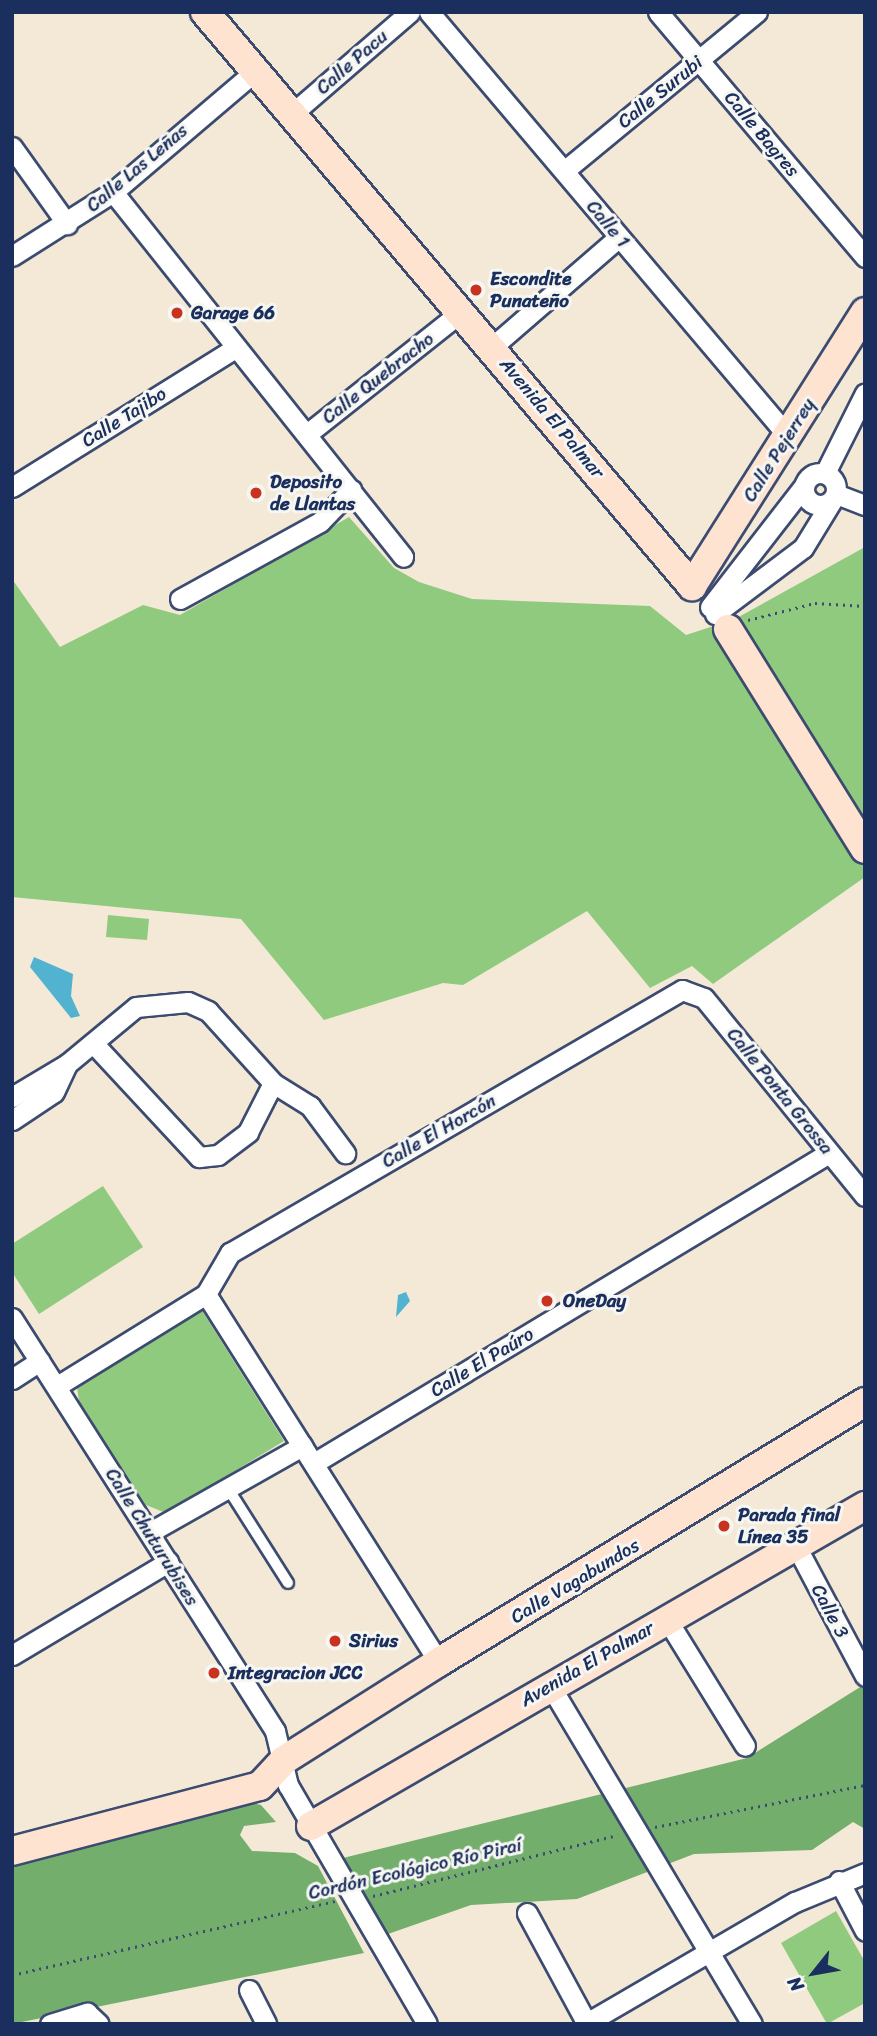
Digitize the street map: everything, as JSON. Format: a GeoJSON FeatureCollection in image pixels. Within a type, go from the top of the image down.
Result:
{"type":"FeatureCollection","features":[{"type":"Feature","properties":{"kind":"street","name":"Avenida El Palmar"},"geometry":{"type":"LineString","coordinates":[[205,12],[294,112],[711,609],[865,849]]}},
{"type":"Feature","properties":{"kind":"street","name":"Calle Pacu"},"geometry":{"type":"LineString","coordinates":[[294,112],[410,12]]}},
{"type":"Feature","properties":{"kind":"street","name":"Calle 1"},"geometry":{"type":"LineString","coordinates":[[429,12],[788,436]]}},
{"type":"Feature","properties":{"kind":"street","name":"Calle Bagres"},"geometry":{"type":"LineString","coordinates":[[659,12],[865,257]]}},
{"type":"Feature","properties":{"kind":"street","name":"Calle Surubi"},"geometry":{"type":"LineString","coordinates":[[564,171],[757,12]]}},
{"type":"Feature","properties":{"kind":"street","name":"Calle Las Leñas"},"geometry":{"type":"LineString","coordinates":[[12,256],[67,224],[113,192],[255,71]]}},
{"type":"Feature","properties":{"kind":"street"},"geometry":{"type":"LineString","coordinates":[[12,147],[67,224]]}},
{"type":"Feature","properties":{"kind":"street","name":"Calle Quebracho"},"geometry":{"type":"LineString","coordinates":[[113,192],[235,348],[307,434],[462,311]]}},
{"type":"Feature","properties":{"kind":"street"},"geometry":{"type":"LineString","coordinates":[[492,346],[619,237]]}},
{"type":"Feature","properties":{"kind":"street","name":"Calle Pejerrey"},"geometry":{"type":"LineString","coordinates":[[711,609],[788,436],[865,312]]}},
{"type":"Feature","properties":{"kind":"street","name":"Calle Tajibo"},"geometry":{"type":"LineString","coordinates":[[12,486],[235,348]]}},
{"type":"Feature","properties":{"kind":"street"},"geometry":{"type":"LineString","coordinates":[[825,473],[865,393]]}},
{"type":"Feature","properties":{"kind":"street"},"geometry":{"type":"LineString","coordinates":[[307,434],[403,557]]}},
{"type":"Feature","properties":{"kind":"street"},"geometry":{"type":"LineString","coordinates":[[711,609],[809,476],[825,473]]}},
{"type":"Feature","properties":{"kind":"street"},"geometry":{"type":"LineString","coordinates":[[825,473],[835,496]]}},
{"type":"Feature","properties":{"kind":"street"},"geometry":{"type":"LineString","coordinates":[[804,486],[816,505],[835,496],[865,505]]}},
{"type":"Feature","properties":{"kind":"street"},"geometry":{"type":"LineString","coordinates":[[180,599],[320,522],[351,490]]}},
{"type":"Feature","properties":{"kind":"street"},"geometry":{"type":"LineString","coordinates":[[711,609],[803,548],[835,496]]}},
{"type":"Feature","properties":{"kind":"street","name":"Calle Ponta Grossa"},"geometry":{"type":"LineString","coordinates":[[692,990],[865,1196]]}},
{"type":"Feature","properties":{"kind":"street","name":"Calle El Horcón"},"geometry":{"type":"LineString","coordinates":[[206,1294],[230,1253],[677,991],[692,990]]}},
{"type":"Feature","properties":{"kind":"street"},"geometry":{"type":"LineString","coordinates":[[12,1120],[67,1064],[136,1007],[188,1002],[208,1011],[273,1083],[310,1106],[345,1153]]}},
{"type":"Feature","properties":{"kind":"street"},"geometry":{"type":"LineString","coordinates":[[93,1043],[199,1157],[218,1155],[248,1132],[273,1083]]}},
{"type":"Feature","properties":{"kind":"street"},"geometry":{"type":"LineString","coordinates":[[12,1097],[48,1085]]}},
{"type":"Feature","properties":{"kind":"street","name":"Calle El Paúro"},"geometry":{"type":"LineString","coordinates":[[314,1463],[829,1153]]}},
{"type":"Feature","properties":{"kind":"street"},"geometry":{"type":"LineString","coordinates":[[57,1386],[206,1294],[439,1662]]}},
{"type":"Feature","properties":{"kind":"street","name":"Calle Chuturubises"},"geometry":{"type":"LineString","coordinates":[[12,1318],[275,1731],[288,1785],[350,1898],[426,2024]]}},
{"type":"Feature","properties":{"kind":"street"},"geometry":{"type":"LineString","coordinates":[[12,1379],[40,1361]]}},
{"type":"Feature","properties":{"kind":"street","name":"Calle Vagabundos"},"geometry":{"type":"LineString","coordinates":[[12,1851],[234,1797],[260,1786],[284,1760],[439,1662],[865,1402]]}},
{"type":"Feature","properties":{"kind":"street"},"geometry":{"type":"LineString","coordinates":[[150,1532],[229,1490],[302,1446]]}},
{"type":"Feature","properties":{"kind":"street","name":"Avenida El Palmar"},"geometry":{"type":"LineString","coordinates":[[311,1826],[666,1618],[865,1506]]}},
{"type":"Feature","properties":{"kind":"street","name":"Calle 3"},"geometry":{"type":"LineString","coordinates":[[796,1546],[865,1676]]}},
{"type":"Feature","properties":{"kind":"street"},"geometry":{"type":"LineString","coordinates":[[12,1655],[168,1562]]}},
{"type":"Feature","properties":{"kind":"street"},"geometry":{"type":"LineString","coordinates":[[666,1618],[745,1746]]}},
{"type":"Feature","properties":{"kind":"street"},"geometry":{"type":"LineString","coordinates":[[551,1687],[752,2024]]}},
{"type":"Feature","properties":{"kind":"street"},"geometry":{"type":"LineString","coordinates":[[527,1913],[586,2023],[839,1881],[865,1873]]}},
{"type":"Feature","properties":{"kind":"street"},"geometry":{"type":"LineString","coordinates":[[839,1881],[865,1931]]}},
{"type":"Feature","properties":{"kind":"street"},"geometry":{"type":"LineString","coordinates":[[249,1990],[266,2024]]}},
{"type":"Feature","properties":{"kind":"street"},"geometry":{"type":"LineString","coordinates":[[50,2024],[87,2013],[99,2024]]}},
{"type":"Feature","properties":{"kind":"lane"},"geometry":{"type":"LineString","coordinates":[[229,1490],[288,1583]]}},
{"type":"Feature","properties":{"kind":"path"},"geometry":{"type":"LineString","coordinates":[[711,609],[815,603],[865,606]]}},
{"type":"Feature","properties":{"kind":"path","name":"Cordón Ecológico Río Piraí"},"geometry":{"type":"LineString","coordinates":[[12,1975],[637,1830],[865,1785]]}},
{"type":"Feature","properties":{"kind":"green space"},"geometry":{"type":"Polygon","coordinates":[[[349,517],[394,568],[419,582],[472,599],[650,606],[686,635],[735,619],[865,547],[865,877],[713,984],[692,966],[650,988],[587,911],[463,985],[443,983],[324,1020],[241,919],[12,897],[12,579],[60,647],[143,605],[180,615],[349,517]]]}},
{"type":"Feature","properties":{"kind":"green space"},"geometry":{"type":"Polygon","coordinates":[[[108,915],[149,919],[147,940],[106,937],[108,915]]]}},
{"type":"Feature","properties":{"kind":"green space"},"geometry":{"type":"Polygon","coordinates":[[[103,1186],[143,1247],[39,1314],[12,1272],[12,1244],[103,1186]]]}},
{"type":"Feature","properties":{"kind":"green space"},"geometry":{"type":"Polygon","coordinates":[[[198,1304],[284,1441],[166,1513],[146,1505],[79,1401],[76,1380],[198,1304]]]}},
{"type":"Feature","properties":{"kind":"green space"},"geometry":{"type":"Polygon","coordinates":[[[865,1684],[865,1829],[853,1822],[812,1850],[694,1854],[577,1899],[471,1905],[388,1934],[343,1858],[747,1758],[865,1684]]]}},
{"type":"Feature","properties":{"kind":"green space"},"geometry":{"type":"Polygon","coordinates":[[[240,1800],[261,1805],[276,1822],[244,1826],[240,1835],[252,1851],[295,1853],[318,1866],[364,1953],[12,2024],[12,1852],[240,1800]]]}},
{"type":"Feature","properties":{"kind":"green space"},"geometry":{"type":"Polygon","coordinates":[[[836,1911],[865,1962],[865,2003],[827,2024],[781,1943],[836,1911]]]}},
{"type":"Feature","properties":{"kind":"water"},"geometry":{"type":"Polygon","coordinates":[[[34,957],[73,974],[71,996],[80,1016],[71,1018],[30,967],[34,957]]]}},
{"type":"Feature","properties":{"kind":"water"},"geometry":{"type":"Polygon","coordinates":[[[406,1292],[410,1301],[396,1317],[398,1295],[406,1292]]]}},
{"type":"Feature","properties":{"kind":"place","name":"Escondite Punateño"},"geometry":{"type":"Point","coordinates":[476,290]}},
{"type":"Feature","properties":{"kind":"place","name":"Garage 66"},"geometry":{"type":"Point","coordinates":[177,313]}},
{"type":"Feature","properties":{"kind":"place","name":"Deposito de Llantas"},"geometry":{"type":"Point","coordinates":[256,493]}},
{"type":"Feature","properties":{"kind":"place","name":"OneDay"},"geometry":{"type":"Point","coordinates":[547,1301]}},
{"type":"Feature","properties":{"kind":"place","name":"Parada final Línea 35"},"geometry":{"type":"Point","coordinates":[724,1526]}},
{"type":"Feature","properties":{"kind":"place","name":"Sirius"},"geometry":{"type":"Point","coordinates":[335,1641]}},
{"type":"Feature","properties":{"kind":"place","name":"Integracion JCC"},"geometry":{"type":"Point","coordinates":[214,1673]}}]}
